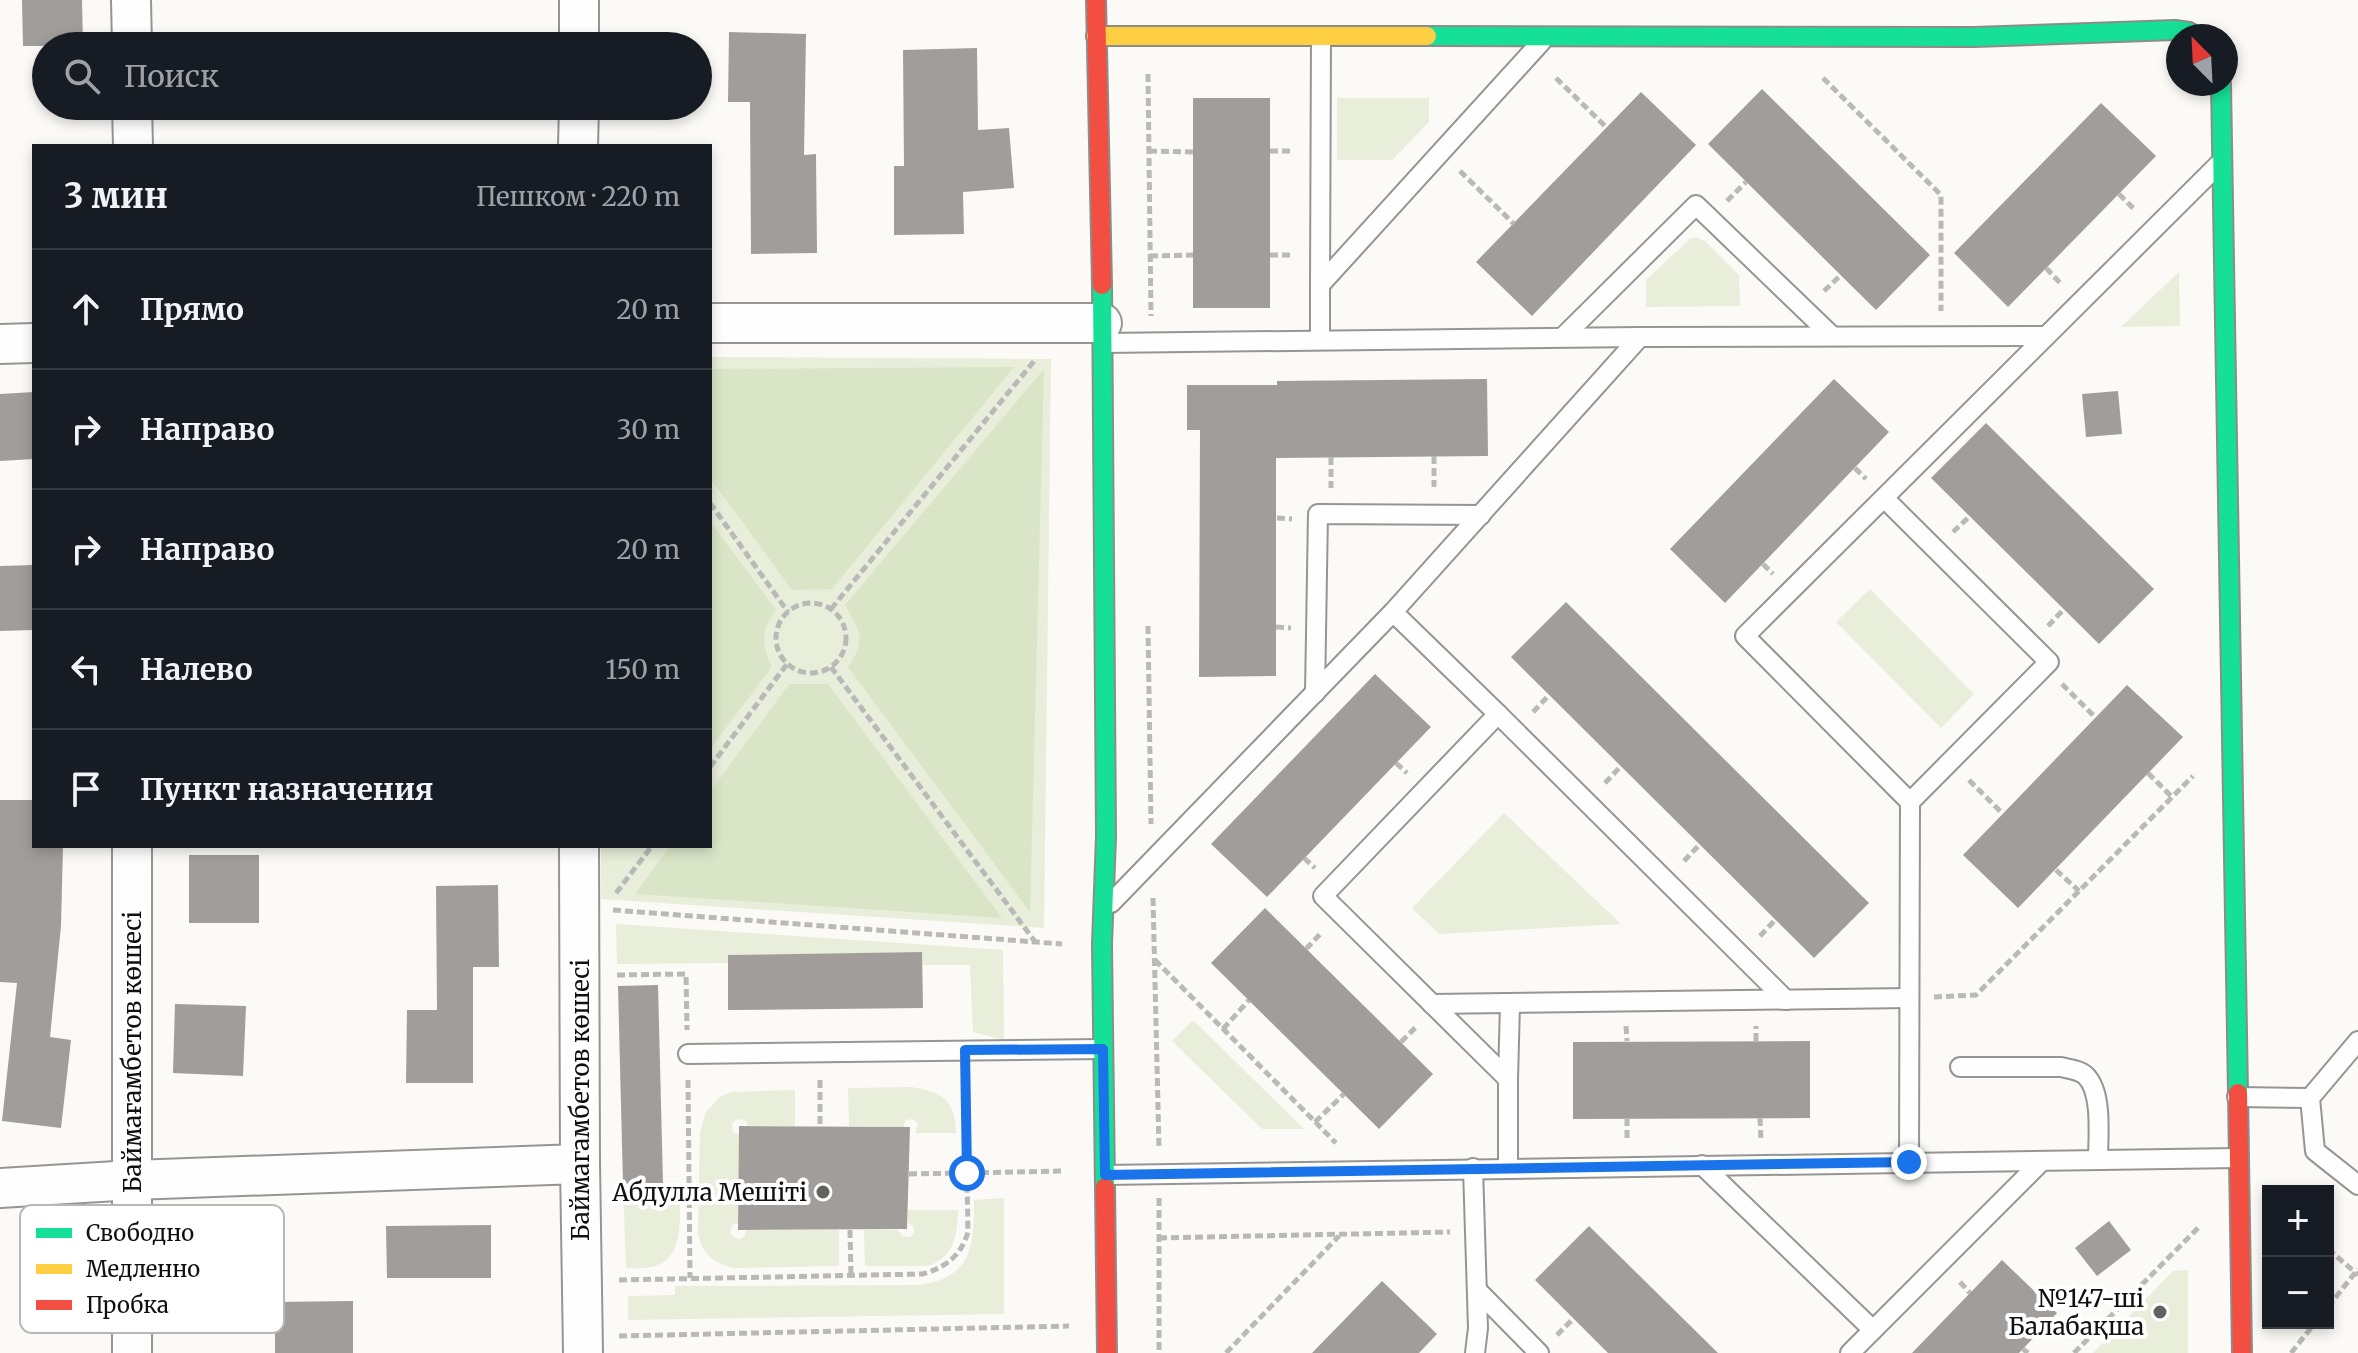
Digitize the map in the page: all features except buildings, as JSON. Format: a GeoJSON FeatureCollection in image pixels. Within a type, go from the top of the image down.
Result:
{"type":"FeatureCollection","features":[{"type":"Feature","properties":{"kind":"street"},"geometry":{"type":"LineString","coordinates":[[131,0],[132,32]]}},
{"type":"Feature","properties":{"kind":"street"},"geometry":{"type":"LineString","coordinates":[[579,0],[579,32]]}},
{"type":"Feature","properties":{"kind":"street"},"geometry":{"type":"LineString","coordinates":[[1096,0],[1106,820],[1102,944],[1107,1353]]}},
{"type":"Feature","properties":{"kind":"street"},"geometry":{"type":"LineString","coordinates":[[1096,36],[1974,37],[2166,30]]}},
{"type":"Feature","properties":{"kind":"street"},"geometry":{"type":"LineString","coordinates":[[2221,96],[2242,1353]]}},
{"type":"Feature","properties":{"kind":"street"},"geometry":{"type":"LineString","coordinates":[[132,120],[133,144]]}},
{"type":"Feature","properties":{"kind":"street"},"geometry":{"type":"LineString","coordinates":[[578,144],[579,120]]}},
{"type":"Feature","properties":{"kind":"street"},"geometry":{"type":"LineString","coordinates":[[712,323],[1102,333]]}},
{"type":"Feature","properties":{"kind":"street"},"geometry":{"type":"LineString","coordinates":[[0,344],[32,343]]}},
{"type":"Feature","properties":{"kind":"street","name":"Баймағамбетов көшесі"},"geometry":{"type":"LineString","coordinates":[[132,848],[133,1205]]}},
{"type":"Feature","properties":{"kind":"street","name":"Баймагамбетов көшесі"},"geometry":{"type":"LineString","coordinates":[[579,848],[583,1345]]}},
{"type":"Feature","properties":{"kind":"street"},"geometry":{"type":"LineString","coordinates":[[0,1188],[133,1180],[580,1164]]}},
{"type":"Feature","properties":{"kind":"street","name":"Баймағамбетов көшесі"},"geometry":{"type":"LineString","coordinates":[[132,1333],[132,1353]]}},
{"type":"Feature","properties":{"kind":"lane"},"geometry":{"type":"LineString","coordinates":[[1320,285],[1546,36]]}},
{"type":"Feature","properties":{"kind":"lane"},"geometry":{"type":"LineString","coordinates":[[1320,340],[1321,38]]}},
{"type":"Feature","properties":{"kind":"lane"},"geometry":{"type":"LineString","coordinates":[[1910,802],[1745,636],[2223,160]]}},
{"type":"Feature","properties":{"kind":"lane"},"geometry":{"type":"LineString","coordinates":[[1563,337],[1696,205],[1832,336]]}},
{"type":"Feature","properties":{"kind":"lane"},"geometry":{"type":"LineString","coordinates":[[1102,333],[1148,342],[2046,336]]}},
{"type":"Feature","properties":{"kind":"lane"},"geometry":{"type":"LineString","coordinates":[[1103,910],[1393,612],[1640,337]]}},
{"type":"Feature","properties":{"kind":"lane"},"geometry":{"type":"LineString","coordinates":[[1884,498],[2049,662],[1910,802],[1909,1162]]}},
{"type":"Feature","properties":{"kind":"lane"},"geometry":{"type":"LineString","coordinates":[[1315,693],[1318,514],[1481,515]]}},
{"type":"Feature","properties":{"kind":"lane"},"geometry":{"type":"LineString","coordinates":[[1393,612],[1786,1000]]}},
{"type":"Feature","properties":{"kind":"lane"},"geometry":{"type":"LineString","coordinates":[[1498,714],[1323,896],[1508,1079]]}},
{"type":"Feature","properties":{"kind":"lane"},"geometry":{"type":"LineString","coordinates":[[1432,1004],[1909,998]]}},
{"type":"Feature","properties":{"kind":"lane"},"geometry":{"type":"LineString","coordinates":[[1508,1168],[1510,1004]]}},
{"type":"Feature","properties":{"kind":"lane"},"geometry":{"type":"LineString","coordinates":[[2358,1041],[2310,1098],[2315,1151],[2358,1185]]}},
{"type":"Feature","properties":{"kind":"lane"},"geometry":{"type":"LineString","coordinates":[[688,1054],[1103,1049]]}},
{"type":"Feature","properties":{"kind":"lane"},"geometry":{"type":"LineString","coordinates":[[1960,1067],[2061,1067],[2086,1076],[2097,1105],[2098,1160]]}},
{"type":"Feature","properties":{"kind":"lane"},"geometry":{"type":"LineString","coordinates":[[2236,1097],[2310,1098]]}},
{"type":"Feature","properties":{"kind":"lane"},"geometry":{"type":"LineString","coordinates":[[1105,1175],[2238,1158]]}},
{"type":"Feature","properties":{"kind":"lane"},"geometry":{"type":"LineString","coordinates":[[1850,1353],[2042,1161]]}},
{"type":"Feature","properties":{"kind":"lane"},"geometry":{"type":"LineString","coordinates":[[1702,1165],[1873,1330]]}},
{"type":"Feature","properties":{"kind":"lane"},"geometry":{"type":"LineString","coordinates":[[1473,1168],[1478,1328],[1475,1353]]}},
{"type":"Feature","properties":{"kind":"lane"},"geometry":{"type":"LineString","coordinates":[[1477,1290],[1539,1353]]}},
{"type":"Feature","properties":{"kind":"path"},"geometry":{"type":"LineString","coordinates":[[1782,37],[1941,195],[1940,336]]}},
{"type":"Feature","properties":{"kind":"path"},"geometry":{"type":"LineString","coordinates":[[1147,38],[1151,318],[1148,342]]}},
{"type":"Feature","properties":{"kind":"path"},"geometry":{"type":"LineString","coordinates":[[1531,54],[1606,127]]}},
{"type":"Feature","properties":{"kind":"path"},"geometry":{"type":"LineString","coordinates":[[1149,151],[1193,152]]}},
{"type":"Feature","properties":{"kind":"path"},"geometry":{"type":"LineString","coordinates":[[1441,153],[1514,224]]}},
{"type":"Feature","properties":{"kind":"path"},"geometry":{"type":"LineString","coordinates":[[1150,256],[1193,255]]}},
{"type":"Feature","properties":{"kind":"path"},"geometry":{"type":"LineString","coordinates":[[831,609],[1039,356]]}},
{"type":"Feature","properties":{"kind":"path"},"geometry":{"type":"LineString","coordinates":[[712,506],[788,612]]}},
{"type":"Feature","properties":{"kind":"path"},"geometry":{"type":"LineString","coordinates":[[821,605],[831,609],[845,627],[845,650],[831,667],[820,672],[797,671],[780,655],[776,643],[781,621],[798,606],[821,605]]}},
{"type":"Feature","properties":{"kind":"path"},"geometry":{"type":"LineString","coordinates":[[1148,626],[1159,1172],[1159,1353]]}},
{"type":"Feature","properties":{"kind":"path"},"geometry":{"type":"LineString","coordinates":[[712,764],[787,664]]}},
{"type":"Feature","properties":{"kind":"path"},"geometry":{"type":"LineString","coordinates":[[831,667],[1036,943]]}},
{"type":"Feature","properties":{"kind":"path"},"geometry":{"type":"LineString","coordinates":[[2044,667],[2095,717]]}},
{"type":"Feature","properties":{"kind":"path"},"geometry":{"type":"LineString","coordinates":[[1909,998],[1976,995],[2231,738]]}},
{"type":"Feature","properties":{"kind":"path"},"geometry":{"type":"LineString","coordinates":[[1951,761],[2003,814]]}},
{"type":"Feature","properties":{"kind":"path"},"geometry":{"type":"LineString","coordinates":[[2148,773],[2172,797]]}},
{"type":"Feature","properties":{"kind":"path"},"geometry":{"type":"LineString","coordinates":[[614,897],[651,848]]}},
{"type":"Feature","properties":{"kind":"path"},"geometry":{"type":"LineString","coordinates":[[2056,870],[2079,891]]}},
{"type":"Feature","properties":{"kind":"path"},"geometry":{"type":"LineString","coordinates":[[604,910],[1036,943],[1102,944]]}},
{"type":"Feature","properties":{"kind":"path"},"geometry":{"type":"LineString","coordinates":[[1154,959],[1362,1170]]}},
{"type":"Feature","properties":{"kind":"path"},"geometry":{"type":"LineString","coordinates":[[606,976],[686,974],[690,1278]]}},
{"type":"Feature","properties":{"kind":"path"},"geometry":{"type":"LineString","coordinates":[[1223,1029],[1249,1000]]}},
{"type":"Feature","properties":{"kind":"path"},"geometry":{"type":"LineString","coordinates":[[581,1280],[922,1274],[947,1264],[958,1254],[968,1232],[965,1050]]}},
{"type":"Feature","properties":{"kind":"path"},"geometry":{"type":"LineString","coordinates":[[820,1052],[820,1127]]}},
{"type":"Feature","properties":{"kind":"path"},"geometry":{"type":"LineString","coordinates":[[1315,1122],[1344,1094]]}},
{"type":"Feature","properties":{"kind":"path"},"geometry":{"type":"LineString","coordinates":[[909,1174],[1070,1171]]}},
{"type":"Feature","properties":{"kind":"path"},"geometry":{"type":"LineString","coordinates":[[2074,1353],[2239,1187]]}},
{"type":"Feature","properties":{"kind":"path"},"geometry":{"type":"LineString","coordinates":[[850,1230],[851,1275]]}},
{"type":"Feature","properties":{"kind":"path"},"geometry":{"type":"LineString","coordinates":[[1159,1238],[1475,1232]]}},
{"type":"Feature","properties":{"kind":"path"},"geometry":{"type":"LineString","coordinates":[[1226,1353],[1340,1235]]}},
{"type":"Feature","properties":{"kind":"path"},"geometry":{"type":"LineString","coordinates":[[2334,1254],[2357,1272],[2334,1300]]}},
{"type":"Feature","properties":{"kind":"path"},"geometry":{"type":"LineString","coordinates":[[583,1345],[1071,1326]]}},
{"type":"Feature","properties":{"kind":"path"},"geometry":{"type":"LineString","coordinates":[[2291,1353],[2310,1329]]}},
{"type":"Feature","properties":{"kind":"green space"},"geometry":{"type":"Polygon","coordinates":[[[1337,98],[1429,98],[1429,122],[1392,160],[1337,160],[1337,98]]]}},
{"type":"Feature","properties":{"kind":"green space"},"geometry":{"type":"Polygon","coordinates":[[[1696,237],[1705,241],[1739,275],[1740,306],[1646,307],[1646,280],[1696,237]]]}},
{"type":"Feature","properties":{"kind":"green space"},"geometry":{"type":"Polygon","coordinates":[[[2179,272],[2180,326],[2121,327],[2179,272]]]}},
{"type":"Feature","properties":{"kind":"green space"},"geometry":{"type":"Polygon","coordinates":[[[712,357],[1051,359],[1044,928],[601,899],[601,848],[712,848],[712,357]]]}},
{"type":"Feature","properties":{"kind":"green space"},"geometry":{"type":"Polygon","coordinates":[[[1014,367],[832,589],[792,590],[712,481],[712,369],[1014,367]]]}},
{"type":"Feature","properties":{"kind":"green space"},"geometry":{"type":"Polygon","coordinates":[[[1044,369],[1030,912],[848,667],[858,649],[859,636],[845,605],[1044,369]]]}},
{"type":"Feature","properties":{"kind":"green space"},"geometry":{"type":"Polygon","coordinates":[[[712,524],[776,610],[764,637],[772,667],[712,746],[712,524]]]}},
{"type":"Feature","properties":{"kind":"green space"},"geometry":{"type":"Polygon","coordinates":[[[1870,589],[1974,694],[1941,728],[1836,622],[1870,589]]]}},
{"type":"Feature","properties":{"kind":"green space"},"geometry":{"type":"Polygon","coordinates":[[[789,684],[828,684],[1002,918],[635,894],[669,848],[712,848],[712,789],[789,684]]]}},
{"type":"Feature","properties":{"kind":"green space"},"geometry":{"type":"Polygon","coordinates":[[[1504,813],[1621,924],[1439,934],[1412,908],[1504,813]]]}},
{"type":"Feature","properties":{"kind":"green space"},"geometry":{"type":"Polygon","coordinates":[[[616,924],[1003,950],[1004,1040],[973,1032],[970,965],[922,965],[922,952],[728,955],[728,963],[617,964],[616,924]]]}},
{"type":"Feature","properties":{"kind":"green space"},"geometry":{"type":"Polygon","coordinates":[[[1193,1020],[1304,1129],[1262,1129],[1172,1041],[1193,1020]]]}},
{"type":"Feature","properties":{"kind":"green space"},"geometry":{"type":"Polygon","coordinates":[[[911,1087],[931,1091],[950,1105],[956,1133],[915,1133],[918,1125],[910,1119],[903,1127],[849,1126],[848,1088],[911,1087]]]}},
{"type":"Feature","properties":{"kind":"green space"},"geometry":{"type":"Polygon","coordinates":[[[795,1090],[795,1126],[748,1126],[739,1119],[732,1124],[733,1132],[739,1135],[738,1223],[732,1225],[730,1233],[739,1239],[744,1237],[746,1230],[839,1230],[839,1266],[734,1268],[721,1264],[706,1252],[698,1234],[700,1132],[706,1112],[720,1097],[731,1092],[795,1090]]]}},
{"type":"Feature","properties":{"kind":"green space"},"geometry":{"type":"Polygon","coordinates":[[[679,1183],[679,1232],[671,1254],[652,1267],[626,1268],[623,1184],[679,1183]]]}},
{"type":"Feature","properties":{"kind":"green space"},"geometry":{"type":"Polygon","coordinates":[[[1004,1198],[1004,1314],[628,1320],[628,1296],[675,1295],[675,1286],[917,1285],[935,1282],[949,1276],[966,1258],[973,1232],[974,1200],[1004,1198]]]}},
{"type":"Feature","properties":{"kind":"green space"},"geometry":{"type":"Polygon","coordinates":[[[908,1210],[958,1210],[957,1228],[949,1251],[928,1266],[865,1266],[864,1230],[898,1230],[902,1236],[910,1237],[914,1228],[908,1222],[908,1210]]]}},
{"type":"Feature","properties":{"kind":"green space","name":"№147-ші Балабақша"},"geometry":{"type":"Polygon","coordinates":[[[2188,1270],[2188,1353],[2093,1353],[2173,1271],[2188,1270]]]}},
{"type":"Feature","properties":{"kind":"traffic: fast"},"geometry":{"type":"LineString","coordinates":[[1427,36],[1974,37],[2166,30]]}},
{"type":"Feature","properties":{"kind":"traffic: fast"},"geometry":{"type":"LineString","coordinates":[[2221,96],[2238,1093]]}},
{"type":"Feature","properties":{"kind":"traffic: fast"},"geometry":{"type":"LineString","coordinates":[[1102,285],[1105,1187]]}},
{"type":"Feature","properties":{"kind":"traffic: slow"},"geometry":{"type":"LineString","coordinates":[[1096,36],[1427,36]]}},
{"type":"Feature","properties":{"kind":"traffic: jam"},"geometry":{"type":"LineString","coordinates":[[1096,0],[1102,285]]}},
{"type":"Feature","properties":{"kind":"traffic: jam"},"geometry":{"type":"LineString","coordinates":[[2238,1093],[2242,1353]]}},
{"type":"Feature","properties":{"kind":"traffic: jam"},"geometry":{"type":"LineString","coordinates":[[1105,1187],[1107,1353]]}},
{"type":"Feature","properties":{"kind":"place","name":"Абдулла Мешіті"},"geometry":{"type":"Point","coordinates":[823,1192]}},
{"type":"Feature","properties":{"kind":"place","name":"№147-ші Балабақша"},"geometry":{"type":"Point","coordinates":[2160,1312]}},
{"type":"Feature","properties":{"kind":"route"},"geometry":{"type":"LineString","coordinates":[[967,1173],[965,1050],[1103,1049],[1105,1175],[1909,1162]]}}]}
